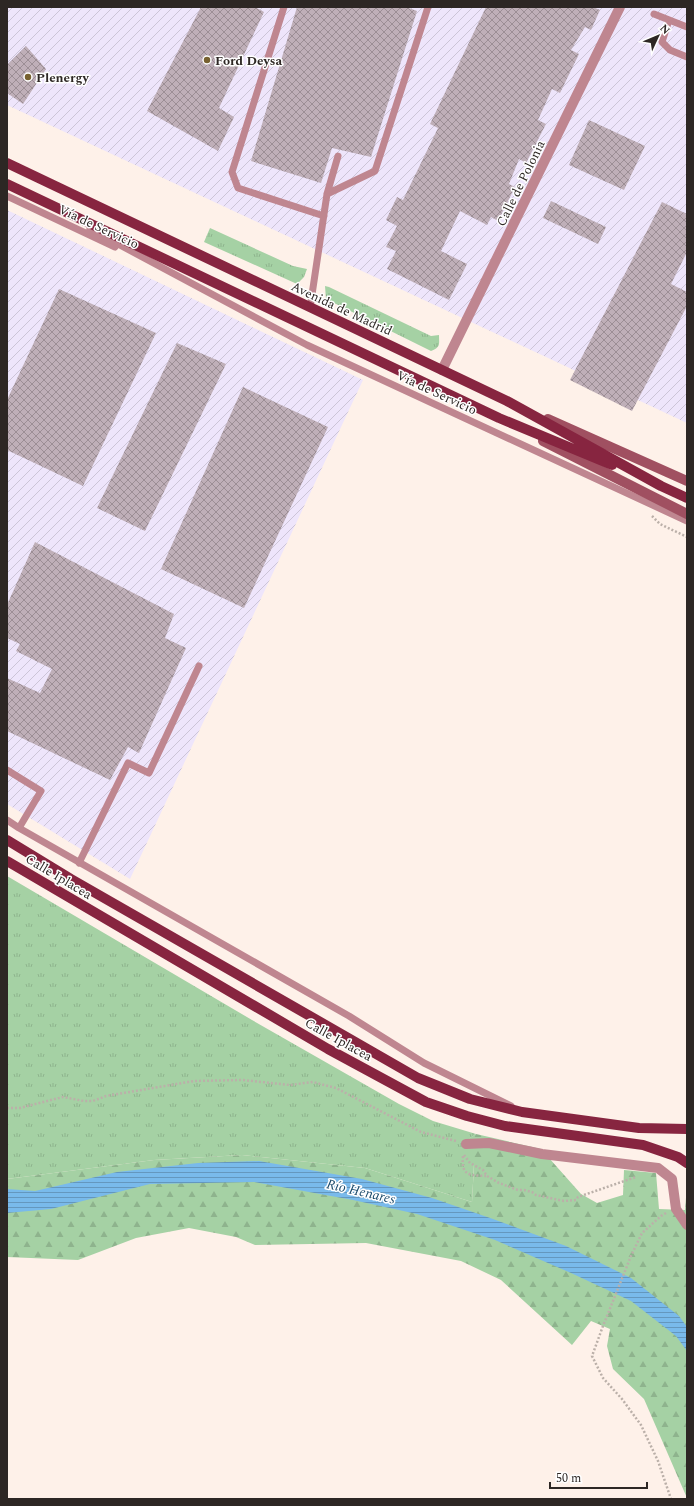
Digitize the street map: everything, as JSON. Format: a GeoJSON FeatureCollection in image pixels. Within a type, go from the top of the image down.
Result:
{"type":"FeatureCollection","features":[{"type":"Feature","properties":{"kind":"main road","name":"Avenida de Madrid"},"geometry":{"type":"LineString","coordinates":[[7,163],[507,401],[661,486]]}},
{"type":"Feature","properties":{"kind":"main road","name":"Avenida de Madrid"},"geometry":{"type":"LineString","coordinates":[[7,184],[499,418],[687,498]]}},
{"type":"Feature","properties":{"kind":"main road","name":"Calle Iplacea"},"geometry":{"type":"LineString","coordinates":[[7,840],[71,880],[418,1078],[470,1099],[522,1112],[640,1128],[687,1129]]}},
{"type":"Feature","properties":{"kind":"main road","name":"Calle Iplacea"},"geometry":{"type":"LineString","coordinates":[[7,861],[321,1045],[426,1102],[467,1116],[505,1126],[643,1145],[678,1157],[687,1163]]}},
{"type":"Feature","properties":{"kind":"street","name":"Calle de Polonia"},"geometry":{"type":"LineString","coordinates":[[442,370],[620,7]]}},
{"type":"Feature","properties":{"kind":"street"},"geometry":{"type":"LineString","coordinates":[[507,401],[687,481]]}},
{"type":"Feature","properties":{"kind":"street"},"geometry":{"type":"LineString","coordinates":[[499,418],[687,514]]}},
{"type":"Feature","properties":{"kind":"street"},"geometry":{"type":"LineString","coordinates":[[461,1144],[489,1143],[542,1154],[658,1168],[672,1179],[676,1209],[687,1225]]}},
{"type":"Feature","properties":{"kind":"lane"},"geometry":{"type":"LineString","coordinates":[[284,7],[232,172],[238,188],[324,216]]}},
{"type":"Feature","properties":{"kind":"lane"},"geometry":{"type":"LineString","coordinates":[[327,194],[375,171],[428,7]]}},
{"type":"Feature","properties":{"kind":"lane"},"geometry":{"type":"LineString","coordinates":[[654,14],[687,27]]}},
{"type":"Feature","properties":{"kind":"lane"},"geometry":{"type":"LineString","coordinates":[[669,20],[662,42],[670,50],[687,57]]}},
{"type":"Feature","properties":{"kind":"lane"},"geometry":{"type":"LineString","coordinates":[[310,308],[327,194],[338,156]]}},
{"type":"Feature","properties":{"kind":"lane","name":"Vía de Servicio"},"geometry":{"type":"LineString","coordinates":[[29,195],[307,346],[687,521]]}},
{"type":"Feature","properties":{"kind":"lane","name":"Vía de Servicio"},"geometry":{"type":"LineString","coordinates":[[7,196],[181,278]]}},
{"type":"Feature","properties":{"kind":"lane"},"geometry":{"type":"LineString","coordinates":[[80,863],[128,763],[149,773],[200,666]]}},
{"type":"Feature","properties":{"kind":"lane"},"geometry":{"type":"LineString","coordinates":[[7,770],[41,791],[19,828]]}},
{"type":"Feature","properties":{"kind":"lane"},"geometry":{"type":"LineString","coordinates":[[7,820],[349,1016],[424,1063],[522,1112]]}},
{"type":"Feature","properties":{"kind":"path"},"geometry":{"type":"LineString","coordinates":[[650,515],[660,524],[687,537]]}},
{"type":"Feature","properties":{"kind":"path"},"geometry":{"type":"LineString","coordinates":[[7,1108],[20,1108],[63,1097],[93,1101],[106,1096],[194,1082],[243,1080],[290,1085],[314,1082],[336,1088],[421,1132],[461,1144]]}},
{"type":"Feature","properties":{"kind":"path"},"geometry":{"type":"LineString","coordinates":[[453,1141],[461,1144]]}},
{"type":"Feature","properties":{"kind":"path"},"geometry":{"type":"LineString","coordinates":[[487,1176],[471,1175],[466,1172],[463,1168],[463,1153],[470,1163],[483,1170],[487,1176],[499,1183],[518,1190],[532,1192],[536,1195],[564,1201],[576,1200],[578,1197],[632,1179],[651,1167]]}},
{"type":"Feature","properties":{"kind":"path"},"geometry":{"type":"LineString","coordinates":[[671,1499],[658,1461],[641,1425],[622,1399],[603,1378],[592,1356],[631,1256],[642,1233],[661,1216],[676,1209]]}},
{"type":"Feature","properties":{"kind":"shaded area"},"geometry":{"type":"Polygon","coordinates":[[[7,7],[687,7],[687,423],[7,105],[7,7]]]}},
{"type":"Feature","properties":{"kind":"shaded area"},"geometry":{"type":"Polygon","coordinates":[[[7,210],[363,380],[130,879],[7,804],[7,210]]]}},
{"type":"Feature","properties":{"kind":"green space"},"geometry":{"type":"Polygon","coordinates":[[[210,228],[293,266],[307,269],[304,277],[297,284],[204,242],[210,228]]]}},
{"type":"Feature","properties":{"kind":"green space"},"geometry":{"type":"Polygon","coordinates":[[[325,286],[431,336],[439,335],[438,347],[431,351],[326,299],[325,286]]]}},
{"type":"Feature","properties":{"kind":"green space"},"geometry":{"type":"Polygon","coordinates":[[[7,876],[252,1020],[399,1104],[433,1121],[476,1134],[466,1141],[474,1164],[472,1202],[365,1168],[242,1155],[154,1160],[7,1179],[7,876]]]}},
{"type":"Feature","properties":{"kind":"green space"},"geometry":{"type":"Polygon","coordinates":[[[476,1134],[541,1149],[581,1194],[597,1203],[623,1195],[624,1170],[656,1173],[659,1209],[685,1210],[687,1185],[687,1498],[644,1399],[613,1369],[607,1346],[610,1329],[591,1321],[572,1345],[501,1280],[461,1261],[366,1243],[255,1245],[236,1237],[189,1228],[136,1238],[78,1260],[7,1257],[7,1179],[154,1160],[242,1155],[365,1168],[472,1202],[474,1165],[467,1157],[464,1145],[465,1141],[476,1134]]]}},
{"type":"Feature","properties":{"kind":"water","name":"Río Henares"},"geometry":{"type":"Polygon","coordinates":[[[259,1161],[362,1179],[432,1198],[566,1246],[631,1278],[679,1316],[687,1327],[687,1351],[676,1336],[631,1301],[571,1273],[495,1240],[417,1214],[353,1200],[254,1182],[150,1184],[51,1209],[7,1213],[7,1189],[35,1191],[117,1172],[198,1163],[259,1161]]]}},
{"type":"Feature","properties":{"kind":"building","name":"Ford Deysa"},"geometry":{"type":"Polygon","coordinates":[[[201,7],[255,7],[264,12],[219,108],[234,117],[218,151],[147,111],[201,7]]]}},
{"type":"Feature","properties":{"kind":"building"},"geometry":{"type":"Polygon","coordinates":[[[297,7],[406,7],[417,11],[371,157],[332,148],[321,183],[251,161],[297,7]]]}},
{"type":"Feature","properties":{"kind":"building"},"geometry":{"type":"Polygon","coordinates":[[[486,7],[593,7],[600,10],[591,30],[585,27],[571,50],[579,54],[560,93],[552,89],[538,120],[546,124],[526,163],[519,159],[509,184],[515,187],[498,221],[491,217],[487,225],[460,211],[441,251],[467,264],[449,300],[387,269],[396,251],[386,247],[397,226],[386,220],[397,197],[403,200],[438,128],[430,124],[486,7]]]}},
{"type":"Feature","properties":{"kind":"building","name":"Plenergy"},"geometry":{"type":"Polygon","coordinates":[[[26,46],[46,69],[23,104],[7,93],[7,65],[26,46]]]}},
{"type":"Feature","properties":{"kind":"building"},"geometry":{"type":"Polygon","coordinates":[[[589,120],[645,146],[624,190],[569,165],[589,120]]]}},
{"type":"Feature","properties":{"kind":"building"},"geometry":{"type":"Polygon","coordinates":[[[551,201],[606,227],[598,244],[543,218],[551,201]]]}},
{"type":"Feature","properties":{"kind":"building"},"geometry":{"type":"Polygon","coordinates":[[[662,202],[687,214],[687,252],[671,284],[687,292],[687,306],[632,411],[570,380],[662,202]]]}},
{"type":"Feature","properties":{"kind":"building"},"geometry":{"type":"Polygon","coordinates":[[[59,289],[156,333],[83,486],[7,450],[7,400],[59,289]]]}},
{"type":"Feature","properties":{"kind":"building"},"geometry":{"type":"Polygon","coordinates":[[[177,343],[226,364],[145,531],[97,508],[177,343]]]}},
{"type":"Feature","properties":{"kind":"building"},"geometry":{"type":"Polygon","coordinates":[[[243,387],[328,427],[244,608],[161,569],[243,387]]]}},
{"type":"Feature","properties":{"kind":"building"},"geometry":{"type":"Polygon","coordinates":[[[35,542],[174,614],[165,638],[186,648],[139,753],[128,747],[110,780],[7,731],[7,678],[40,693],[52,669],[16,651],[20,644],[7,638],[7,605],[35,542]]]}},
{"type":"Feature","properties":{"kind":"place","name":"Ford Deysa"},"geometry":{"type":"Point","coordinates":[207,60]}},
{"type":"Feature","properties":{"kind":"place","name":"Plenergy"},"geometry":{"type":"Point","coordinates":[28,77]}}]}
